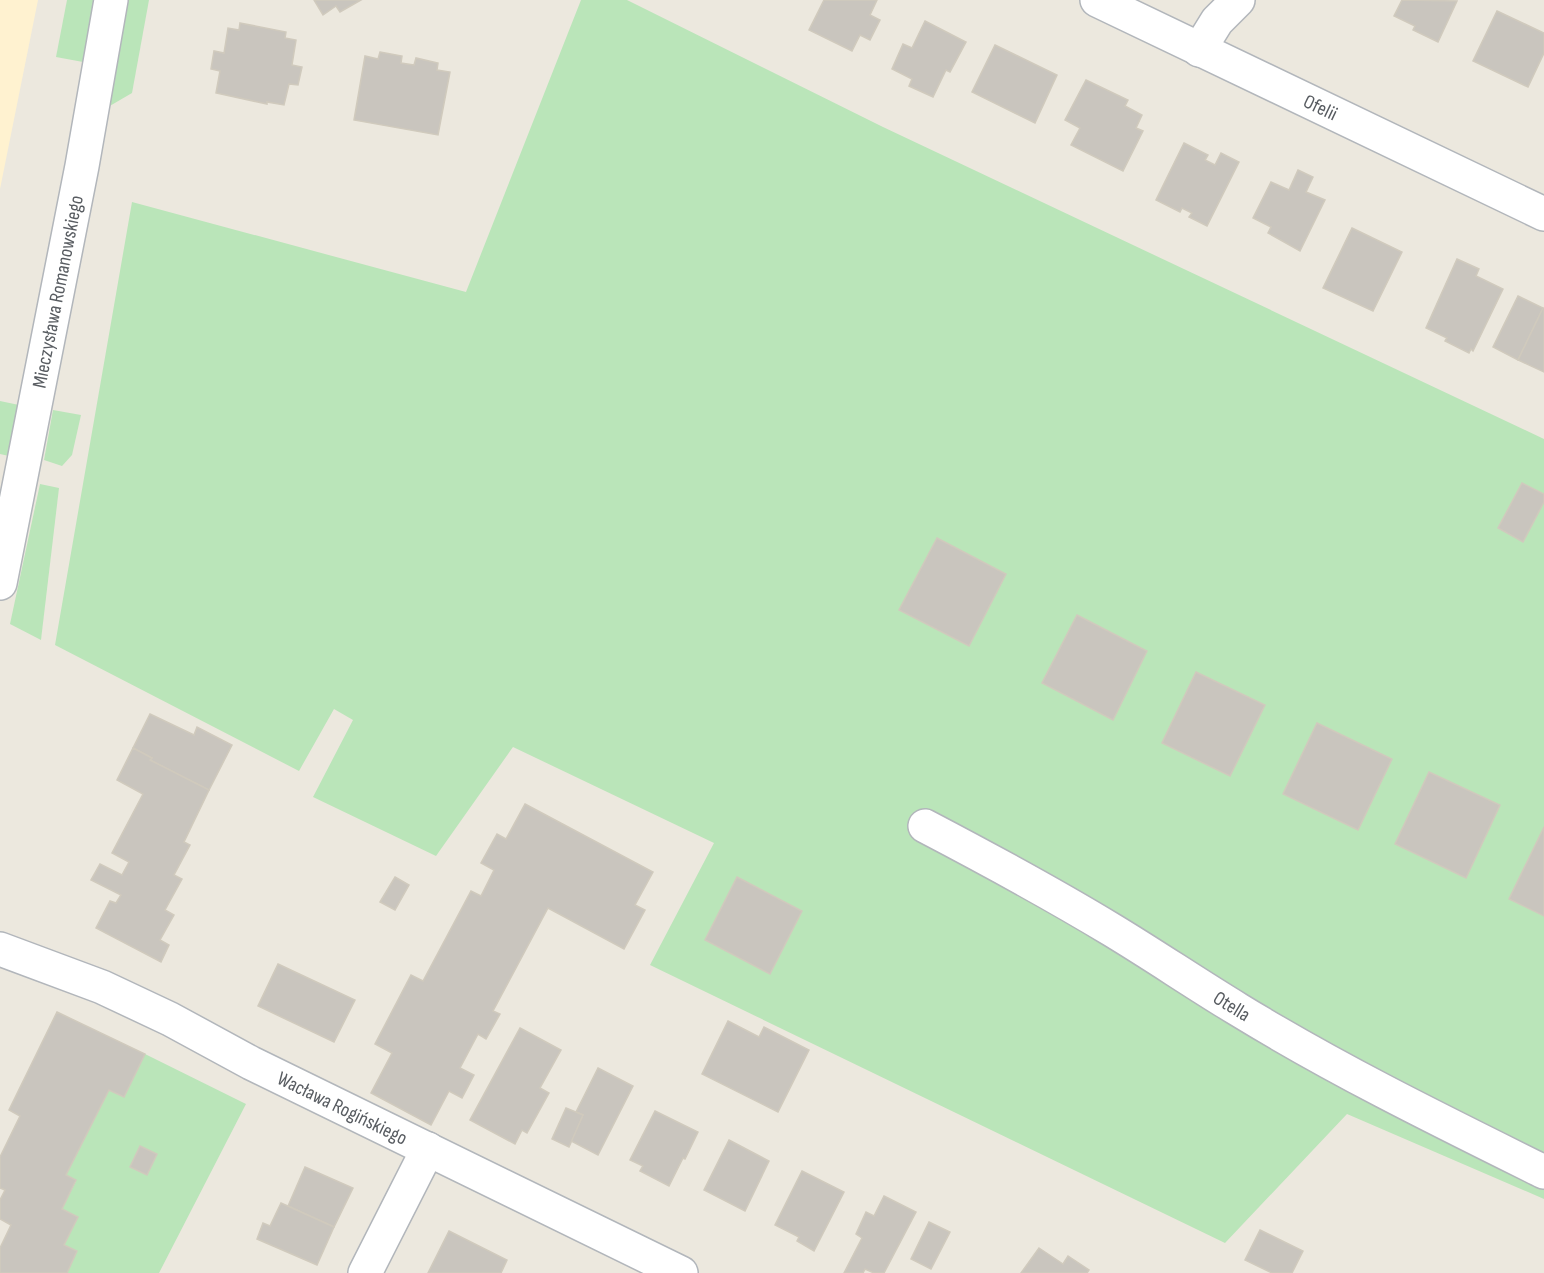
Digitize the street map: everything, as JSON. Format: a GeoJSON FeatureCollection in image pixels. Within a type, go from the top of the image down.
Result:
{"type":"FeatureCollection","features":[{"type":"Feature","properties":{"kind":"street","name":"Mieczysława Romanowskiego"},"geometry":{"type":"LineString","coordinates":[[0,583],[7,511],[82,166],[111,0]]}},
{"type":"Feature","properties":{"kind":"street","name":"Ofelii"},"geometry":{"type":"LineString","coordinates":[[1097,0],[1544,214]]}},
{"type":"Feature","properties":{"kind":"street"},"geometry":{"type":"LineString","coordinates":[[1199,50],[1217,21],[1238,0]]}},
{"type":"Feature","properties":{"kind":"street","name":"Otella"},"geometry":{"type":"LineString","coordinates":[[925,826],[1098,922],[1240,1011],[1344,1070],[1430,1116],[1544,1172]]}},
{"type":"Feature","properties":{"kind":"street","name":"Wacława Rogińskiego"},"geometry":{"type":"LineString","coordinates":[[0,949],[102,987],[161,1015],[251,1063],[681,1273]]}},
{"type":"Feature","properties":{"kind":"street"},"geometry":{"type":"LineString","coordinates":[[365,1273],[428,1149]]}},
{"type":"Feature","properties":{"kind":"shaded area"},"geometry":{"type":"Polygon","coordinates":[[[0,0],[38,0],[0,189],[0,0]]]}},
{"type":"Feature","properties":{"kind":"green space"},"geometry":{"type":"Polygon","coordinates":[[[67,0],[94,0],[83,62],[56,57],[67,0]]]}},
{"type":"Feature","properties":{"kind":"green space"},"geometry":{"type":"Polygon","coordinates":[[[128,0],[149,0],[132,93],[108,107],[128,0]]]}},
{"type":"Feature","properties":{"kind":"green space"},"geometry":{"type":"Polygon","coordinates":[[[581,0],[627,0],[883,127],[1544,439],[1544,1199],[1347,1114],[1225,1243],[650,965],[714,843],[513,747],[436,856],[313,797],[353,720],[334,709],[299,771],[55,645],[132,202],[466,292],[581,0]]]}},
{"type":"Feature","properties":{"kind":"green space"},"geometry":{"type":"Polygon","coordinates":[[[0,401],[19,405],[9,456],[0,454],[0,401]]]}},
{"type":"Feature","properties":{"kind":"green space"},"geometry":{"type":"Polygon","coordinates":[[[53,410],[81,415],[72,455],[62,466],[44,460],[53,410]]]}},
{"type":"Feature","properties":{"kind":"green space"},"geometry":{"type":"Polygon","coordinates":[[[40,484],[59,488],[41,640],[10,624],[40,484]]]}},
{"type":"Feature","properties":{"kind":"green space"},"geometry":{"type":"Polygon","coordinates":[[[145,1054],[246,1104],[159,1273],[67,1273],[77,1251],[64,1245],[78,1217],[62,1209],[76,1181],[66,1175],[109,1090],[124,1097],[145,1054]]]}},
{"type":"Feature","properties":{"kind":"building"},"geometry":{"type":"Polygon","coordinates":[[[314,0],[361,0],[340,12],[336,6],[323,15],[314,0]]]}},
{"type":"Feature","properties":{"kind":"building"},"geometry":{"type":"Polygon","coordinates":[[[824,0],[877,0],[870,15],[880,20],[870,40],[860,35],[852,51],[809,30],[824,0]]]}},
{"type":"Feature","properties":{"kind":"building"},"geometry":{"type":"Polygon","coordinates":[[[1402,0],[1457,1],[1438,42],[1413,30],[1415,26],[1394,16],[1402,0]]]}},
{"type":"Feature","properties":{"kind":"building"},"geometry":{"type":"Polygon","coordinates":[[[1497,11],[1544,33],[1544,53],[1528,87],[1473,61],[1497,11]]]}},
{"type":"Feature","properties":{"kind":"building"},"geometry":{"type":"Polygon","coordinates":[[[925,21],[966,42],[950,72],[946,70],[933,97],[909,86],[912,79],[892,69],[903,44],[912,48],[925,21]]]}},
{"type":"Feature","properties":{"kind":"building"},"geometry":{"type":"Polygon","coordinates":[[[240,23],[286,32],[285,38],[296,40],[292,65],[302,67],[298,85],[289,84],[284,105],[267,102],[267,104],[216,93],[220,71],[211,69],[214,51],[224,53],[228,28],[239,30],[240,23]]]}},
{"type":"Feature","properties":{"kind":"building"},"geometry":{"type":"Polygon","coordinates":[[[995,45],[1057,75],[1035,123],[972,92],[995,45]]]}},
{"type":"Feature","properties":{"kind":"building"},"geometry":{"type":"Polygon","coordinates":[[[380,52],[402,56],[401,63],[414,65],[416,58],[438,63],[437,70],[450,72],[438,135],[354,120],[365,56],[378,59],[380,52]]]}},
{"type":"Feature","properties":{"kind":"building"},"geometry":{"type":"Polygon","coordinates":[[[1086,80],[1128,100],[1125,106],[1142,115],[1136,128],[1143,131],[1123,171],[1071,145],[1080,128],[1065,120],[1086,80]]]}},
{"type":"Feature","properties":{"kind":"building"},"geometry":{"type":"Polygon","coordinates":[[[1184,143],[1208,155],[1205,160],[1215,165],[1221,153],[1239,162],[1207,226],[1189,217],[1192,213],[1182,208],[1180,212],[1156,200],[1184,143]]]}},
{"type":"Feature","properties":{"kind":"building"},"geometry":{"type":"Polygon","coordinates":[[[1298,170],[1313,177],[1306,192],[1325,200],[1300,251],[1268,233],[1271,227],[1253,218],[1271,182],[1289,190],[1298,170]]]}},
{"type":"Feature","properties":{"kind":"building"},"geometry":{"type":"Polygon","coordinates":[[[1352,228],[1402,252],[1373,311],[1323,288],[1352,228]]]}},
{"type":"Feature","properties":{"kind":"building"},"geometry":{"type":"Polygon","coordinates":[[[1457,259],[1479,269],[1476,276],[1503,289],[1473,351],[1471,349],[1469,353],[1445,341],[1447,338],[1426,328],[1457,259]]]}},
{"type":"Feature","properties":{"kind":"building"},"geometry":{"type":"Polygon","coordinates":[[[1518,296],[1543,308],[1518,360],[1493,347],[1518,296]]]}},
{"type":"Feature","properties":{"kind":"building"},"geometry":{"type":"Polygon","coordinates":[[[1544,309],[1544,372],[1518,360],[1544,309]]]}},
{"type":"Feature","properties":{"kind":"building"},"geometry":{"type":"Polygon","coordinates":[[[1522,483],[1544,494],[1544,502],[1523,542],[1498,528],[1522,483]]]}},
{"type":"Feature","properties":{"kind":"building"},"geometry":{"type":"Polygon","coordinates":[[[937,538],[1006,574],[969,646],[899,610],[937,538]]]}},
{"type":"Feature","properties":{"kind":"building"},"geometry":{"type":"Polygon","coordinates":[[[1077,615],[1147,651],[1113,720],[1042,683],[1077,615]]]}},
{"type":"Feature","properties":{"kind":"building"},"geometry":{"type":"Polygon","coordinates":[[[1196,672],[1265,705],[1230,776],[1162,743],[1196,672]]]}},
{"type":"Feature","properties":{"kind":"building"},"geometry":{"type":"Polygon","coordinates":[[[150,714],[194,735],[197,727],[232,745],[209,790],[150,760],[152,758],[133,748],[150,714]]]}},
{"type":"Feature","properties":{"kind":"building"},"geometry":{"type":"Polygon","coordinates":[[[1317,723],[1392,759],[1358,830],[1283,794],[1317,723]]]}},
{"type":"Feature","properties":{"kind":"building"},"geometry":{"type":"Polygon","coordinates":[[[133,748],[152,758],[150,760],[209,790],[184,842],[190,845],[174,875],[182,879],[165,910],[174,915],[160,940],[169,945],[161,962],[96,928],[110,901],[116,903],[121,895],[91,880],[100,864],[122,875],[129,862],[112,853],[143,794],[117,780],[133,748]]]}},
{"type":"Feature","properties":{"kind":"building"},"geometry":{"type":"Polygon","coordinates":[[[1429,772],[1500,805],[1466,878],[1395,844],[1429,772]]]}},
{"type":"Feature","properties":{"kind":"building"},"geometry":{"type":"Polygon","coordinates":[[[525,804],[653,872],[635,905],[645,910],[624,949],[548,908],[493,1011],[500,1014],[486,1039],[478,1034],[460,1068],[474,1075],[462,1098],[449,1091],[431,1125],[371,1093],[392,1053],[375,1044],[411,975],[423,981],[471,891],[481,896],[494,870],[481,863],[497,834],[506,839],[525,804]]]}},
{"type":"Feature","properties":{"kind":"building"},"geometry":{"type":"Polygon","coordinates":[[[1544,827],[1544,916],[1509,899],[1544,827]]]}},
{"type":"Feature","properties":{"kind":"building"},"geometry":{"type":"Polygon","coordinates":[[[395,877],[409,885],[395,910],[380,902],[395,877]]]}},
{"type":"Feature","properties":{"kind":"building"},"geometry":{"type":"Polygon","coordinates":[[[737,877],[802,911],[770,974],[705,940],[737,877]]]}},
{"type":"Feature","properties":{"kind":"building"},"geometry":{"type":"Polygon","coordinates":[[[278,964],[355,1000],[334,1042],[258,1006],[278,964]]]}},
{"type":"Feature","properties":{"kind":"building"},"geometry":{"type":"Polygon","coordinates":[[[57,1012],[145,1054],[124,1097],[109,1090],[66,1175],[76,1180],[62,1209],[78,1217],[64,1245],[77,1251],[67,1273],[0,1273],[0,1248],[11,1225],[0,1219],[0,1200],[5,1190],[0,1188],[0,1157],[20,1116],[9,1110],[57,1012]]]}},
{"type":"Feature","properties":{"kind":"building"},"geometry":{"type":"Polygon","coordinates":[[[728,1021],[759,1037],[764,1027],[809,1050],[778,1112],[702,1074],[728,1021]]]}},
{"type":"Feature","properties":{"kind":"building"},"geometry":{"type":"Polygon","coordinates":[[[520,1028],[561,1050],[540,1088],[549,1093],[527,1133],[522,1130],[515,1144],[470,1120],[520,1028]]]}},
{"type":"Feature","properties":{"kind":"building"},"geometry":{"type":"Polygon","coordinates":[[[598,1068],[633,1086],[598,1155],[571,1141],[583,1115],[576,1112],[598,1068]]]}},
{"type":"Feature","properties":{"kind":"building"},"geometry":{"type":"Polygon","coordinates":[[[566,1108],[583,1115],[569,1147],[552,1139],[566,1108]]]}},
{"type":"Feature","properties":{"kind":"building"},"geometry":{"type":"Polygon","coordinates":[[[655,1111],[698,1132],[669,1186],[640,1171],[643,1166],[630,1160],[655,1111]]]}},
{"type":"Feature","properties":{"kind":"building"},"geometry":{"type":"Polygon","coordinates":[[[729,1140],[769,1161],[745,1211],[704,1190],[729,1140]]]}},
{"type":"Feature","properties":{"kind":"building"},"geometry":{"type":"Polygon","coordinates":[[[140,1146],[157,1154],[147,1175],[130,1167],[140,1146]]]}},
{"type":"Feature","properties":{"kind":"building"},"geometry":{"type":"Polygon","coordinates":[[[305,1167],[353,1188],[334,1227],[288,1206],[305,1167]]]}},
{"type":"Feature","properties":{"kind":"building"},"geometry":{"type":"Polygon","coordinates":[[[802,1171],[844,1192],[814,1251],[797,1241],[799,1237],[775,1225],[802,1171]]]}},
{"type":"Feature","properties":{"kind":"building"},"geometry":{"type":"Polygon","coordinates":[[[884,1196],[916,1212],[884,1273],[874,1273],[865,1269],[863,1273],[844,1273],[862,1238],[856,1234],[866,1212],[874,1216],[884,1196]]]}},
{"type":"Feature","properties":{"kind":"building"},"geometry":{"type":"Polygon","coordinates":[[[281,1203],[334,1227],[317,1265],[257,1239],[263,1223],[270,1226],[281,1203]]]}},
{"type":"Feature","properties":{"kind":"building"},"geometry":{"type":"Polygon","coordinates":[[[929,1222],[950,1232],[931,1269],[911,1259],[929,1222]]]}},
{"type":"Feature","properties":{"kind":"building"},"geometry":{"type":"Polygon","coordinates":[[[1260,1230],[1303,1251],[1292,1273],[1272,1273],[1245,1260],[1260,1230]]]}},
{"type":"Feature","properties":{"kind":"building"},"geometry":{"type":"Polygon","coordinates":[[[449,1231],[507,1260],[501,1273],[428,1273],[449,1231]]]}},
{"type":"Feature","properties":{"kind":"building"},"geometry":{"type":"Polygon","coordinates":[[[1039,1248],[1063,1264],[1068,1256],[1089,1270],[1087,1273],[1021,1273],[1039,1248]]]}}]}
